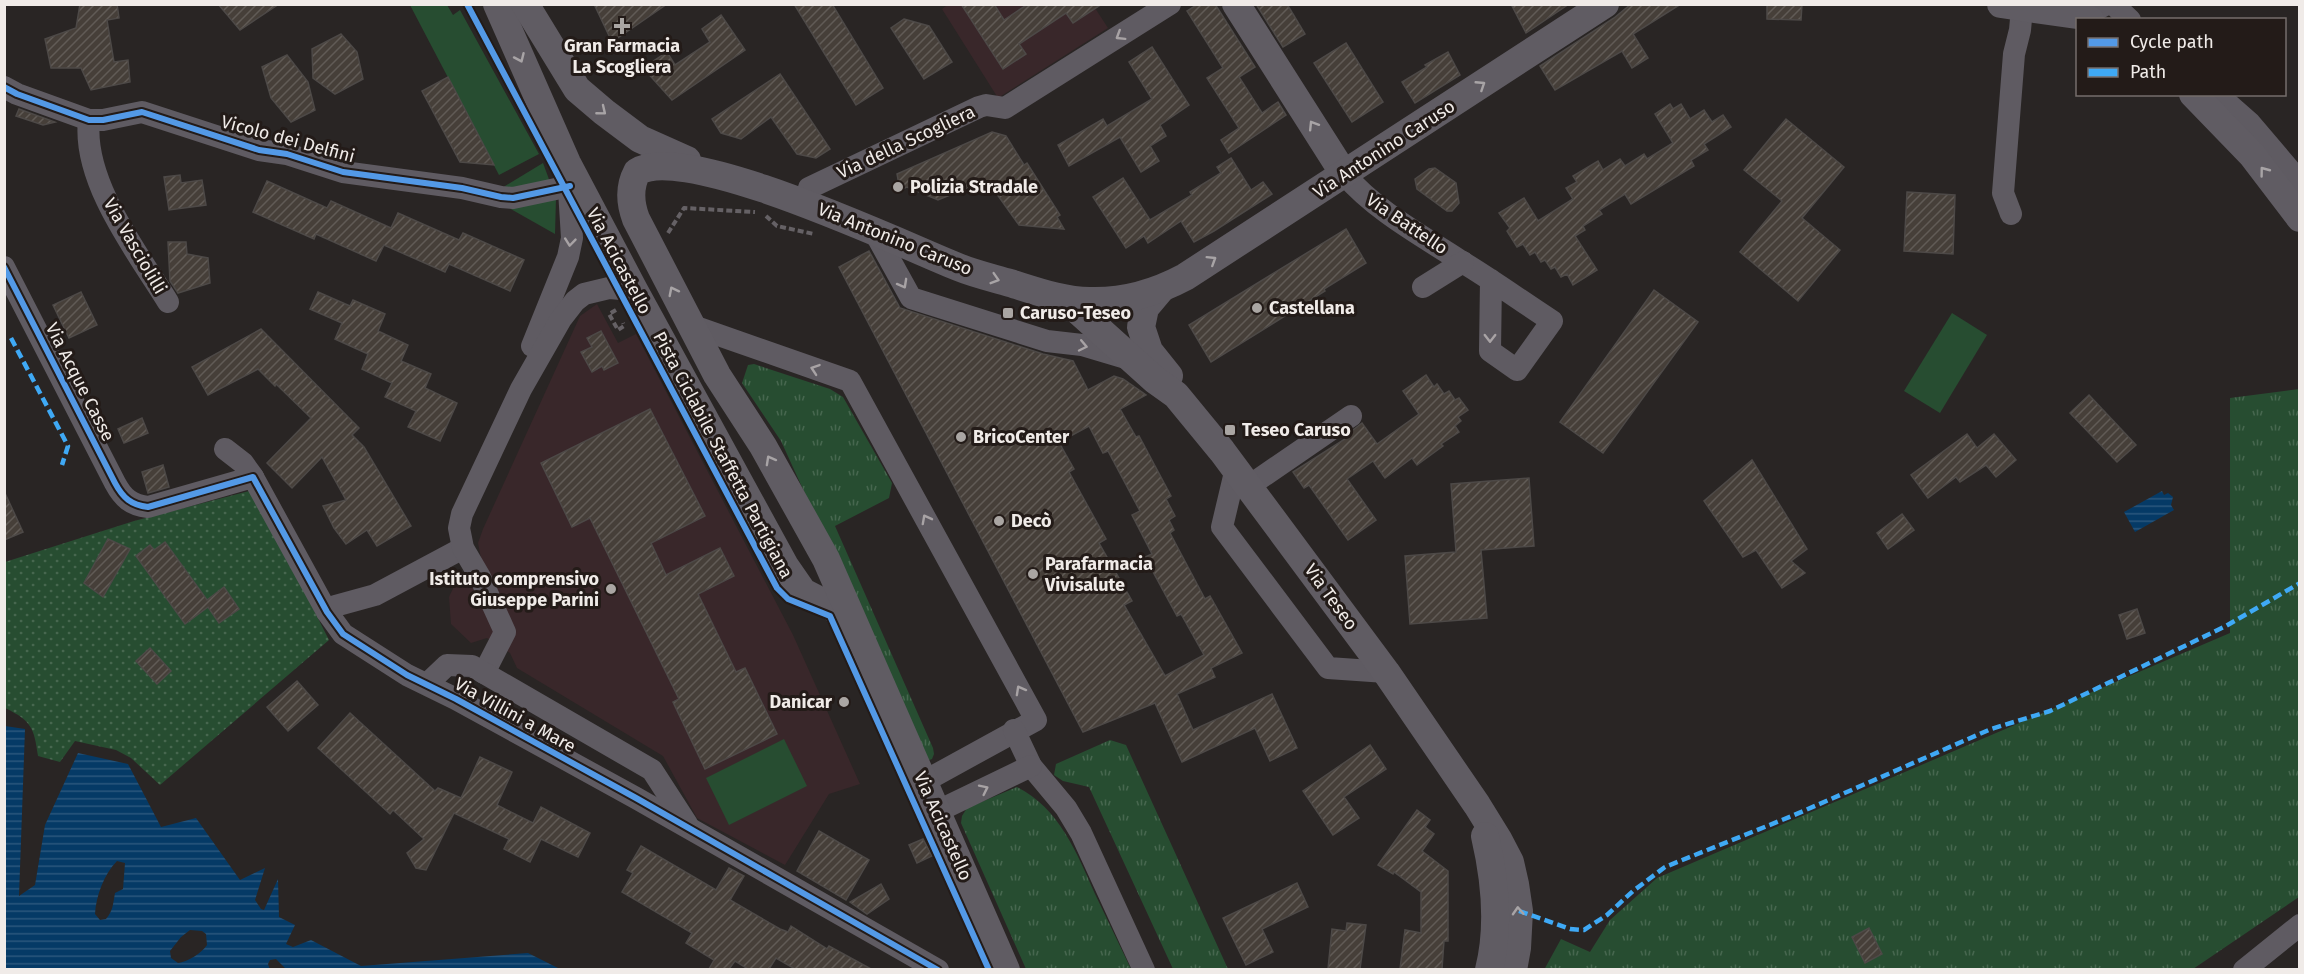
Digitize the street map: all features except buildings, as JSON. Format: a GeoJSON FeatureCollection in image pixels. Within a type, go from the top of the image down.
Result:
{"type":"FeatureCollection","features":[{"type":"Feature","properties":{"kind":"main road","name":"Via Acicastello"},"geometry":{"type":"LineString","coordinates":[[496,4],[568,175],[634,290],[779,556],[803,592],[836,609],[879,682]]}},
{"type":"Feature","properties":{"kind":"main road"},"geometry":{"type":"LineString","coordinates":[[525,4],[577,89],[640,139],[724,177]]}},
{"type":"Feature","properties":{"kind":"main road","name":"Via Battello"},"geometry":{"type":"LineString","coordinates":[[1236,4],[1344,174]]}},
{"type":"Feature","properties":{"kind":"main road","name":"Via Antonino Caruso"},"geometry":{"type":"LineString","coordinates":[[1161,290],[1185,277],[1605,4]]}},
{"type":"Feature","properties":{"kind":"main road"},"geometry":{"type":"LineString","coordinates":[[2012,6],[2094,13]]}},
{"type":"Feature","properties":{"kind":"main road"},"geometry":{"type":"LineString","coordinates":[[2195,96],[2252,155],[2300,218]]}},
{"type":"Feature","properties":{"kind":"main road","name":"Via Acicastello"},"geometry":{"type":"LineString","coordinates":[[724,177],[670,166],[653,165],[637,172],[633,180],[631,195],[636,219],[717,375],[763,447],[826,559],[1006,969]]}},
{"type":"Feature","properties":{"kind":"main road","name":"Via Antonino Caruso"},"geometry":{"type":"LineString","coordinates":[[724,177],[805,202],[961,268],[1065,299]]}},
{"type":"Feature","properties":{"kind":"main road"},"geometry":{"type":"LineString","coordinates":[[1065,299],[1117,301],[1161,290]]}},
{"type":"Feature","properties":{"kind":"main road"},"geometry":{"type":"LineString","coordinates":[[1161,290],[1145,308],[1141,327],[1149,351],[1167,373],[1176,395]]}},
{"type":"Feature","properties":{"kind":"main road"},"geometry":{"type":"LineString","coordinates":[[1065,299],[1155,380],[1176,395]]}},
{"type":"Feature","properties":{"kind":"main road","name":"Via Teseo"},"geometry":{"type":"LineString","coordinates":[[1176,395],[1243,477],[1386,672],[1477,805],[1502,846],[1510,862],[1519,911],[1517,948],[1513,969]]}},
{"type":"Feature","properties":{"kind":"main road"},"geometry":{"type":"LineString","coordinates":[[787,490],[824,576],[819,590],[814,593],[803,592]]}},
{"type":"Feature","properties":{"kind":"main road"},"geometry":{"type":"LineString","coordinates":[[1477,805],[1490,858],[1494,894],[1495,931],[1489,969]]}},
{"type":"Feature","properties":{"kind":"street"},"geometry":{"type":"LineString","coordinates":[[537,4],[563,68]]}},
{"type":"Feature","properties":{"kind":"street","name":"Via della Scogliera"},"geometry":{"type":"LineString","coordinates":[[805,202],[809,188],[969,112],[986,105],[1005,108],[1170,4]]}},
{"type":"Feature","properties":{"kind":"street"},"geometry":{"type":"LineString","coordinates":[[2113,4],[2128,18]]}},
{"type":"Feature","properties":{"kind":"street"},"geometry":{"type":"LineString","coordinates":[[2011,214],[2003,193],[2014,54],[2020,30],[2012,6]]}},
{"type":"Feature","properties":{"kind":"street","name":"Vicolo dei Delfini"},"geometry":{"type":"LineString","coordinates":[[4,87],[17,94],[89,120],[103,120],[142,112],[259,150],[287,154],[343,172],[462,188],[501,197],[513,198],[568,175]]}},
{"type":"Feature","properties":{"kind":"street"},"geometry":{"type":"LineString","coordinates":[[2219,96],[2250,123],[2300,182]]}},
{"type":"Feature","properties":{"kind":"street","name":"Via Vasciolilli"},"geometry":{"type":"LineString","coordinates":[[89,120],[87,136],[99,181],[113,213],[168,302]]}},
{"type":"Feature","properties":{"kind":"street","name":"Via Battello"},"geometry":{"type":"LineString","coordinates":[[1344,174],[1358,191],[1392,218],[1491,280],[1552,321],[1517,370],[1490,351],[1491,280]]}},
{"type":"Feature","properties":{"kind":"street"},"geometry":{"type":"LineString","coordinates":[[521,389],[532,346],[568,257],[572,238],[568,175]]}},
{"type":"Feature","properties":{"kind":"street"},"geometry":{"type":"LineString","coordinates":[[875,232],[911,298],[1047,341],[1082,345],[1133,360]]}},
{"type":"Feature","properties":{"kind":"street"},"geometry":{"type":"LineString","coordinates":[[1423,287],[1463,262]]}},
{"type":"Feature","properties":{"kind":"street","name":"Via Acque Casse"},"geometry":{"type":"LineString","coordinates":[[4,267],[122,496],[135,506],[148,507],[253,477]]}},
{"type":"Feature","properties":{"kind":"street"},"geometry":{"type":"LineString","coordinates":[[484,673],[505,632],[480,577],[463,548],[459,528],[462,514],[521,389],[561,319],[575,301],[584,294],[609,288],[634,290]]}},
{"type":"Feature","properties":{"kind":"street"},"geometry":{"type":"LineString","coordinates":[[690,325],[850,381],[1036,720],[1014,730],[923,782]]}},
{"type":"Feature","properties":{"kind":"street"},"geometry":{"type":"LineString","coordinates":[[1352,416],[1243,477],[1221,527],[1328,668],[1386,672]]}},
{"type":"Feature","properties":{"kind":"street","name":"Via Villini a Mare"},"geometry":{"type":"LineString","coordinates":[[225,449],[243,463],[253,477],[327,612],[343,634],[407,675],[428,684],[636,798],[938,969]]}},
{"type":"Feature","properties":{"kind":"street"},"geometry":{"type":"LineString","coordinates":[[327,612],[335,606],[375,595],[463,548]]}},
{"type":"Feature","properties":{"kind":"street"},"geometry":{"type":"LineString","coordinates":[[428,684],[447,665],[472,666],[652,771],[691,830]]}},
{"type":"Feature","properties":{"kind":"street"},"geometry":{"type":"LineString","coordinates":[[1014,730],[1031,766],[1066,808],[1081,833],[1144,969]]}},
{"type":"Feature","properties":{"kind":"street"},"geometry":{"type":"LineString","coordinates":[[936,812],[1031,766]]}},
{"type":"Feature","properties":{"kind":"street"},"geometry":{"type":"LineString","coordinates":[[2244,969],[2300,925]]}},
{"type":"Feature","properties":{"kind":"path"},"geometry":{"type":"LineString","coordinates":[[684,208],[761,211],[777,226],[821,236]]}},
{"type":"Feature","properties":{"kind":"path"},"geometry":{"type":"LineString","coordinates":[[624,326],[618,330],[609,314],[616,310],[623,323],[632,318]]}},
{"type":"Feature","properties":{"kind":"shaded area"},"geometry":{"type":"Polygon","coordinates":[[[949,4],[1093,5],[1108,28],[998,98],[942,9],[949,4]]]}},
{"type":"Feature","properties":{"kind":"shaded area","name":"Istituto comprensivo Giuseppe Parini"},"geometry":{"type":"Polygon","coordinates":[[[597,304],[618,343],[636,334],[793,635],[860,784],[829,794],[785,865],[697,818],[663,756],[517,668],[510,653],[487,638],[471,643],[451,624],[449,597],[459,576],[466,573],[481,558],[478,543],[483,529],[580,316],[597,304]]]}},
{"type":"Feature","properties":{"kind":"green space"},"geometry":{"type":"Polygon","coordinates":[[[410,5],[447,5],[453,15],[460,10],[539,154],[499,175],[410,5]]]}},
{"type":"Feature","properties":{"kind":"green space"},"geometry":{"type":"Polygon","coordinates":[[[543,163],[550,182],[507,191],[505,186],[543,163]]]}},
{"type":"Feature","properties":{"kind":"green space"},"geometry":{"type":"Polygon","coordinates":[[[556,198],[555,234],[509,208],[556,198]]]}},
{"type":"Feature","properties":{"kind":"green space"},"geometry":{"type":"Polygon","coordinates":[[[1952,313],[1987,335],[1940,413],[1904,391],[1952,313]]]}},
{"type":"Feature","properties":{"kind":"green space"},"geometry":{"type":"Polygon","coordinates":[[[754,364],[830,389],[843,397],[892,483],[889,498],[835,526],[933,748],[932,759],[927,761],[781,441],[742,383],[748,365],[754,364]]]}},
{"type":"Feature","properties":{"kind":"green space"},"geometry":{"type":"Polygon","coordinates":[[[2299,389],[2299,897],[2193,969],[1544,970],[1561,939],[1590,952],[1610,920],[1657,878],[2230,633],[2230,398],[2299,389]]]}},
{"type":"Feature","properties":{"kind":"green space"},"geometry":{"type":"Polygon","coordinates":[[[253,490],[329,640],[160,785],[131,758],[116,750],[75,741],[60,762],[38,756],[30,726],[21,717],[5,708],[5,562],[134,521],[253,490]]]}},
{"type":"Feature","properties":{"kind":"green space"},"geometry":{"type":"Polygon","coordinates":[[[784,739],[807,786],[729,825],[706,778],[784,739]]]}},
{"type":"Feature","properties":{"kind":"green space"},"geometry":{"type":"Polygon","coordinates":[[[1110,740],[1126,745],[1228,969],[1173,969],[1089,787],[1063,781],[1054,775],[1056,764],[1110,740]]]}},
{"type":"Feature","properties":{"kind":"green space"},"geometry":{"type":"Polygon","coordinates":[[[1017,787],[1044,807],[1065,833],[1131,969],[1026,969],[961,823],[967,808],[1017,787]]]}},
{"type":"Feature","properties":{"kind":"water"},"geometry":{"type":"Polygon","coordinates":[[[2162,491],[2164,495],[2168,493],[2173,497],[2171,505],[2174,510],[2135,532],[2124,512],[2162,491]]]}},
{"type":"Feature","properties":{"kind":"water"},"geometry":{"type":"Polygon","coordinates":[[[5,726],[25,729],[19,896],[35,885],[45,825],[78,753],[128,764],[161,827],[196,818],[240,880],[265,868],[255,900],[261,909],[264,910],[278,879],[279,917],[295,925],[286,944],[293,947],[311,940],[361,966],[528,953],[558,968],[287,970],[276,959],[270,960],[268,964],[270,970],[5,969],[5,726]],[[117,861],[108,872],[99,893],[95,914],[100,920],[106,919],[115,893],[123,889],[125,863],[117,861]],[[190,930],[170,951],[171,958],[178,963],[194,957],[207,945],[206,934],[202,931],[190,930]]]}},
{"type":"Feature","properties":{"kind":"marked path"},"geometry":{"type":"LineString","coordinates":[[11,338],[68,446],[62,465]]}},
{"type":"Feature","properties":{"kind":"marked path"},"geometry":{"type":"LineString","coordinates":[[1519,911],[1570,929],[1584,930],[1607,915],[1633,891],[1665,867],[1792,816],[1991,729],[2050,711],[2226,626],[2300,583]]}},
{"type":"Feature","properties":{"kind":"cycle path","name":"Pista Ciclabile Staffetta Partigiana"},"geometry":{"type":"LineString","coordinates":[[467,4],[777,588],[788,599],[830,616],[989,970]]}},
{"type":"Feature","properties":{"kind":"cycle path"},"geometry":{"type":"LineString","coordinates":[[4,87],[17,94],[89,120],[103,120],[142,112],[259,150],[287,154],[343,172],[462,188],[513,198],[570,186]]}},
{"type":"Feature","properties":{"kind":"cycle path"},"geometry":{"type":"LineString","coordinates":[[4,267],[115,483],[128,500],[148,507],[253,477],[327,612],[343,634],[407,675],[456,699],[636,798],[938,970]]}},
{"type":"Feature","properties":{"kind":"place","name":"Gran Farmacia La Scogliera"},"geometry":{"type":"Point","coordinates":[622,26]}},
{"type":"Feature","properties":{"kind":"place","name":"Polizia Stradale"},"geometry":{"type":"Point","coordinates":[898,187]}},
{"type":"Feature","properties":{"kind":"place","name":"Castellana"},"geometry":{"type":"Point","coordinates":[1257,308]}},
{"type":"Feature","properties":{"kind":"place","name":"Caruso-Teseo"},"geometry":{"type":"Point","coordinates":[1008,313]}},
{"type":"Feature","properties":{"kind":"place","name":"Teseo Caruso"},"geometry":{"type":"Point","coordinates":[1230,430]}},
{"type":"Feature","properties":{"kind":"place","name":"BricoCenter"},"geometry":{"type":"Point","coordinates":[961,437]}},
{"type":"Feature","properties":{"kind":"place","name":"Decò"},"geometry":{"type":"Point","coordinates":[999,521]}},
{"type":"Feature","properties":{"kind":"place","name":"Parafarmacia Vivisalute"},"geometry":{"type":"Point","coordinates":[1033,574]}},
{"type":"Feature","properties":{"kind":"place","name":"Istituto comprensivo Giuseppe Parini"},"geometry":{"type":"Point","coordinates":[611,589]}},
{"type":"Feature","properties":{"kind":"place","name":"Danicar"},"geometry":{"type":"Point","coordinates":[844,702]}}]}
